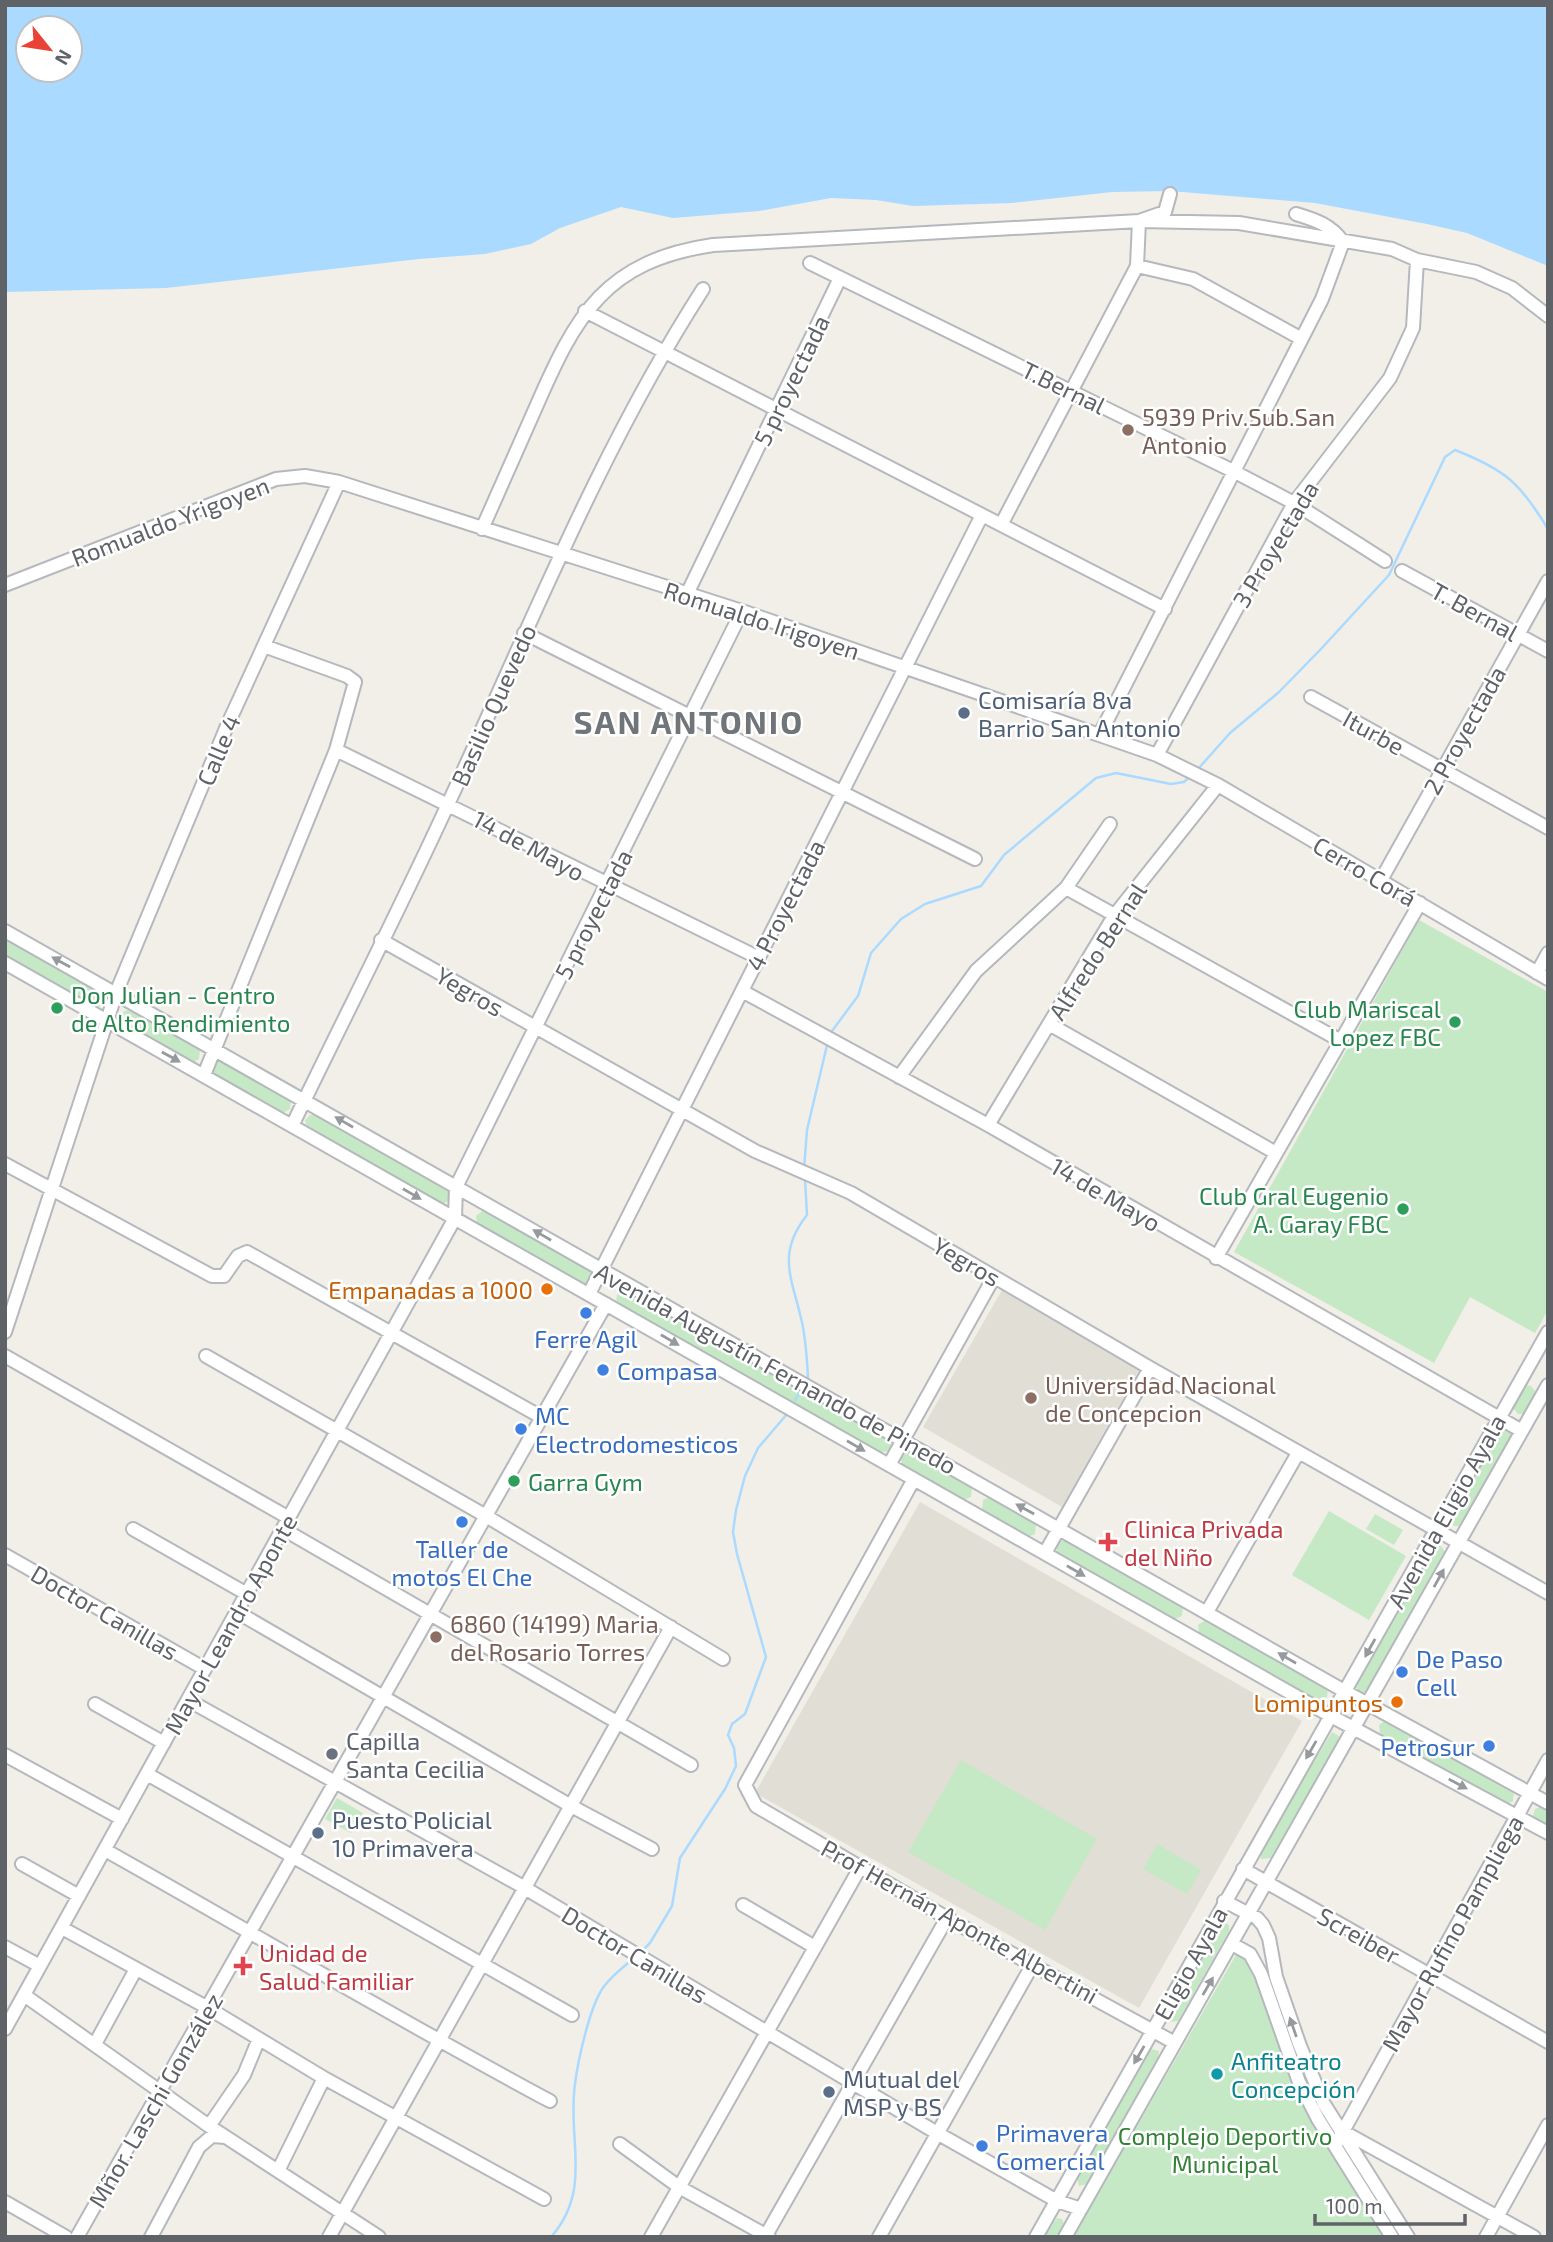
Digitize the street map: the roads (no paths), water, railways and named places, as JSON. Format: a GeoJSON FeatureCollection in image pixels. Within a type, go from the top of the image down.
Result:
{"type":"FeatureCollection","features":[{"type":"Feature","properties":{"kind":"street"},"geometry":{"type":"LineString","coordinates":[[1139,221],[1165,212],[1170,194]]}},
{"type":"Feature","properties":{"kind":"street"},"geometry":{"type":"LineString","coordinates":[[1296,214],[1323,222],[1335,230],[1343,242]]}},
{"type":"Feature","properties":{"kind":"street"},"geometry":{"type":"LineString","coordinates":[[1001,525],[1137,266],[1139,221]]}},
{"type":"Feature","properties":{"kind":"street"},"geometry":{"type":"LineString","coordinates":[[482,529],[557,357],[585,311],[619,279],[639,267],[687,249],[1139,221],[1239,223],[1392,249],[1417,260],[1476,272],[1512,288],[1548,316]]}},
{"type":"Feature","properties":{"kind":"street"},"geometry":{"type":"LineString","coordinates":[[1100,734],[1322,299],[1343,242]]}},
{"type":"Feature","properties":{"kind":"street","name":"3 Proyectada"},"geometry":{"type":"LineString","coordinates":[[1157,755],[1294,503],[1390,378],[1413,328],[1417,260]]}},
{"type":"Feature","properties":{"kind":"street","name":"T.Bernal"},"geometry":{"type":"LineString","coordinates":[[810,263],[1235,472],[1294,503],[1385,561]]}},
{"type":"Feature","properties":{"kind":"street"},"geometry":{"type":"LineString","coordinates":[[1137,266],[1193,279],[1300,338]]}},
{"type":"Feature","properties":{"kind":"street","name":"5 proyectada"},"geometry":{"type":"LineString","coordinates":[[687,594],[840,278]]}},
{"type":"Feature","properties":{"kind":"street","name":"Basilio Quevedo"},"geometry":{"type":"LineString","coordinates":[[292,1126],[448,803],[562,555],[663,352],[703,289]]}},
{"type":"Feature","properties":{"kind":"street"},"geometry":{"type":"LineString","coordinates":[[585,311],[1165,608]]}},
{"type":"Feature","properties":{"kind":"street","name":"Romualdo Yrigoyen"},"geometry":{"type":"LineString","coordinates":[[5,585],[276,479],[304,477],[339,482]]}},
{"type":"Feature","properties":{"kind":"street","name":"Romualdo Irigoyen"},"geometry":{"type":"LineString","coordinates":[[339,482],[742,611],[1100,734],[1181,767]]}},
{"type":"Feature","properties":{"kind":"street","name":"Calle 4"},"geometry":{"type":"LineString","coordinates":[[5,1332],[116,993],[264,646],[339,482]]}},
{"type":"Feature","properties":{"kind":"street","name":"4 Proyectada"},"geometry":{"type":"LineString","coordinates":[[589,1294],[982,515]]}},
{"type":"Feature","properties":{"kind":"street","name":"T. Bernal"},"geometry":{"type":"LineString","coordinates":[[1402,571],[1548,651]]}},
{"type":"Feature","properties":{"kind":"street","name":"2 Proyectada"},"geometry":{"type":"LineString","coordinates":[[1381,880],[1548,580]]}},
{"type":"Feature","properties":{"kind":"street","name":"5 proyectada"},"geometry":{"type":"LineString","coordinates":[[455,1219],[456,1187],[742,611]]}},
{"type":"Feature","properties":{"kind":"street"},"geometry":{"type":"LineString","coordinates":[[524,633],[975,859]]}},
{"type":"Feature","properties":{"kind":"street"},"geometry":{"type":"LineString","coordinates":[[204,1075],[217,1050],[336,750],[355,693],[355,682],[347,676],[264,646]]}},
{"type":"Feature","properties":{"kind":"street","name":"Iturbe"},"geometry":{"type":"LineString","coordinates":[[1311,697],[1548,828]]}},
{"type":"Feature","properties":{"kind":"street","name":"14 de Mayo"},"geometry":{"type":"LineString","coordinates":[[336,750],[448,803],[607,886],[759,958]]}},
{"type":"Feature","properties":{"kind":"street","name":"Cerro Corá"},"geometry":{"type":"LineString","coordinates":[[1181,767],[1218,785],[1542,976]]}},
{"type":"Feature","properties":{"kind":"street","name":"Alfredo Bernal"},"geometry":{"type":"LineString","coordinates":[[988,1125],[1114,916],[1218,785]]}},
{"type":"Feature","properties":{"kind":"street"},"geometry":{"type":"LineString","coordinates":[[899,1077],[976,971],[1066,888],[1110,824]]}},
{"type":"Feature","properties":{"kind":"street"},"geometry":{"type":"LineString","coordinates":[[1066,888],[1341,1041]]}},
{"type":"Feature","properties":{"kind":"street"},"geometry":{"type":"LineString","coordinates":[[1216,1258],[1420,903]]}},
{"type":"Feature","properties":{"kind":"street","name":"Avenida Augustín Fernando de Pinedo"},"geometry":{"type":"LineString","coordinates":[[5,930],[1346,1692],[1370,1702],[1548,1803]]}},
{"type":"Feature","properties":{"kind":"street","name":"Yegros"},"geometry":{"type":"LineString","coordinates":[[382,940],[682,1111],[798,1172],[851,1193],[1150,1368],[1548,1593]]}},
{"type":"Feature","properties":{"kind":"street"},"geometry":{"type":"LineString","coordinates":[[1542,976],[1548,953]]}},
{"type":"Feature","properties":{"kind":"street","name":"Avenida Augustín Fernando de Pinedo"},"geometry":{"type":"LineString","coordinates":[[5,963],[1331,1716],[1548,1833]]}},
{"type":"Feature","properties":{"kind":"street","name":"14 de Mayo"},"geometry":{"type":"LineString","coordinates":[[742,990],[834,1044],[988,1125],[1522,1431]]}},
{"type":"Feature","properties":{"kind":"street"},"geometry":{"type":"LineString","coordinates":[[1049,1024],[1276,1153]]}},
{"type":"Feature","properties":{"kind":"street"},"geometry":{"type":"LineString","coordinates":[[5,1164],[212,1276],[224,1276],[238,1256],[247,1252],[393,1331],[543,1418]]}},
{"type":"Feature","properties":{"kind":"street","name":"Mayor Leandro Aponte"},"geometry":{"type":"LineString","coordinates":[[5,2029],[455,1219]]}},
{"type":"Feature","properties":{"kind":"street"},"geometry":{"type":"LineString","coordinates":[[889,1465],[994,1277]]}},
{"type":"Feature","properties":{"kind":"street","name":"Mñor. Laschi González"},"geometry":{"type":"LineString","coordinates":[[77,2237],[606,1304]]}},
{"type":"Feature","properties":{"kind":"street","name":"Avenida Eligio Ayala"},"geometry":{"type":"LineString","coordinates":[[1346,1692],[1435,1529],[1548,1332]]}},
{"type":"Feature","properties":{"kind":"street"},"geometry":{"type":"LineString","coordinates":[[5,1356],[432,1615],[691,1765]]}},
{"type":"Feature","properties":{"kind":"street"},"geometry":{"type":"LineString","coordinates":[[206,1356],[486,1516],[723,1660]]}},
{"type":"Feature","properties":{"kind":"street"},"geometry":{"type":"LineString","coordinates":[[1045,1553],[1150,1368]]}},
{"type":"Feature","properties":{"kind":"street"},"geometry":{"type":"LineString","coordinates":[[1525,1372],[1548,1385]]}},
{"type":"Feature","properties":{"kind":"street","name":"Avenida Eligio Ayala"},"geometry":{"type":"LineString","coordinates":[[1370,1702],[1548,1385]]}},
{"type":"Feature","properties":{"kind":"street"},"geometry":{"type":"LineString","coordinates":[[1207,1612],[1298,1452]]}},
{"type":"Feature","properties":{"kind":"street","name":"Prof Hernán Aponte Albertini"},"geometry":{"type":"LineString","coordinates":[[914,1479],[745,1785],[748,1796],[756,1806],[947,1918],[1034,1962],[1175,2043]]}},
{"type":"Feature","properties":{"kind":"street"},"geometry":{"type":"LineString","coordinates":[[133,1529],[247,1594]]}},
{"type":"Feature","properties":{"kind":"street","name":"Doctor Canillas"},"geometry":{"type":"LineString","coordinates":[[5,1555],[205,1669]]}},
{"type":"Feature","properties":{"kind":"street"},"geometry":{"type":"LineString","coordinates":[[237,1612],[572,1806],[652,1849]]}},
{"type":"Feature","properties":{"kind":"street"},"geometry":{"type":"LineString","coordinates":[[329,2237],[438,2041],[527,1890],[671,1627]]}},
{"type":"Feature","properties":{"kind":"street","name":"Eligio Ayala"},"geometry":{"type":"LineString","coordinates":[[1036,2237],[1224,1901],[1346,1692]]}},
{"type":"Feature","properties":{"kind":"street","name":"Doctor Canillas"},"geometry":{"type":"LineString","coordinates":[[188,1700],[527,1890],[937,2133],[1057,2201],[1081,2209]]}},
{"type":"Feature","properties":{"kind":"street","name":"Eligio Ayala"},"geometry":{"type":"LineString","coordinates":[[1065,2237],[1370,1702]]}},
{"type":"Feature","properties":{"kind":"street"},"geometry":{"type":"LineString","coordinates":[[95,1704],[164,1743]]}},
{"type":"Feature","properties":{"kind":"street"},"geometry":{"type":"LineString","coordinates":[[5,1755],[122,1819]]}},
{"type":"Feature","properties":{"kind":"street","name":"Mayor Rufino Pampliega"},"geometry":{"type":"LineString","coordinates":[[1336,2144],[1548,1760]]}},
{"type":"Feature","properties":{"kind":"street"},"geometry":{"type":"LineString","coordinates":[[147,1774],[572,2015]]}},
{"type":"Feature","properties":{"kind":"street"},"geometry":{"type":"LineString","coordinates":[[105,1850],[438,2041],[550,2101]]}},
{"type":"Feature","properties":{"kind":"street"},"geometry":{"type":"LineString","coordinates":[[22,1864],[79,1896]]}},
{"type":"Feature","properties":{"kind":"street"},"geometry":{"type":"LineString","coordinates":[[651,2237],[813,1946],[861,1866]]}},
{"type":"Feature","properties":{"kind":"street","name":"Screiber"},"geometry":{"type":"LineString","coordinates":[[1243,1869],[1548,2042]]}},
{"type":"Feature","properties":{"kind":"street"},"geometry":{"type":"LineString","coordinates":[[1224,1901],[1257,1918],[1269,1938],[1276,1977],[1324,2104],[1408,2237]]}},
{"type":"Feature","properties":{"kind":"street"},"geometry":{"type":"LineString","coordinates":[[743,1905],[813,1946]]}},
{"type":"Feature","properties":{"kind":"street"},"geometry":{"type":"LineString","coordinates":[[620,2144],[679,2188],[767,2236],[947,1918]]}},
{"type":"Feature","properties":{"kind":"street"},"geometry":{"type":"LineString","coordinates":[[62,1927],[208,2008],[258,2041],[544,2199]]}},
{"type":"Feature","properties":{"kind":"street"},"geometry":{"type":"LineString","coordinates":[[1232,1944],[1250,1955],[1261,1974],[1298,2082],[1392,2237]]}},
{"type":"Feature","properties":{"kind":"street"},"geometry":{"type":"LineString","coordinates":[[5,1947],[40,1966]]}},
{"type":"Feature","properties":{"kind":"street"},"geometry":{"type":"LineString","coordinates":[[878,2237],[1034,1962]]}},
{"type":"Feature","properties":{"kind":"street"},"geometry":{"type":"LineString","coordinates":[[95,2044],[136,1969]]}},
{"type":"Feature","properties":{"kind":"street"},"geometry":{"type":"LineString","coordinates":[[24,1995],[209,2126],[379,2237]]}},
{"type":"Feature","properties":{"kind":"street"},"geometry":{"type":"LineString","coordinates":[[209,2126],[243,2075],[258,2041]]}},
{"type":"Feature","properties":{"kind":"street"},"geometry":{"type":"LineString","coordinates":[[278,2171],[324,2078]]}},
{"type":"Feature","properties":{"kind":"street"},"geometry":{"type":"LineString","coordinates":[[1486,2237],[1548,2125]]}},
{"type":"Feature","properties":{"kind":"street"},"geometry":{"type":"LineString","coordinates":[[1342,2130],[1534,2237]]}},
{"type":"Feature","properties":{"kind":"street"},"geometry":{"type":"LineString","coordinates":[[151,2237],[200,2147],[212,2136],[226,2137]]}},
{"type":"Feature","properties":{"kind":"street"},"geometry":{"type":"LineString","coordinates":[[5,2202],[66,2237]]}},
{"type":"Feature","properties":{"kind":"water"},"geometry":{"type":"Polygon","coordinates":[[[5,5],[1548,5],[1548,266],[1467,233],[1427,224],[1315,203],[1170,191],[1112,192],[1012,203],[913,206],[876,200],[831,198],[759,211],[673,218],[621,207],[560,228],[531,244],[485,254],[166,288],[5,292],[5,5]]]}},
{"type":"Feature","properties":{"kind":"waterway"},"geometry":{"type":"LineString","coordinates":[[1198,769],[1230,733],[1279,692],[1389,575],[1445,457],[1455,450],[1487,464],[1510,480],[1529,500],[1548,529]]}},
{"type":"Feature","properties":{"kind":"waterway"},"geometry":{"type":"LineString","coordinates":[[829,1035],[858,996],[871,953],[901,919],[925,904],[981,886],[1004,855],[1096,778],[1116,773],[1171,784],[1184,782],[1190,776]]}},
{"type":"Feature","properties":{"kind":"waterway"},"geometry":{"type":"LineString","coordinates":[[804,1169],[807,1130],[828,1041]]}},
{"type":"Feature","properties":{"kind":"waterway"},"geometry":{"type":"LineString","coordinates":[[805,1179],[807,1215],[792,1241],[789,1265],[804,1333],[808,1378]]}},
{"type":"Feature","properties":{"kind":"waterway"},"geometry":{"type":"LineString","coordinates":[[795,1400],[801,1391]]}},
{"type":"Feature","properties":{"kind":"waterway"},"geometry":{"type":"LineString","coordinates":[[640,1953],[650,1943],[672,1906],[680,1858],[725,1789],[736,1766],[734,1748],[728,1735],[732,1724],[745,1714],[766,1657],[733,1532],[745,1476],[758,1448],[787,1414]]}},
{"type":"Feature","properties":{"kind":"waterway"},"geometry":{"type":"LineString","coordinates":[[551,2237],[564,2219],[575,2182],[573,2105],[581,2049],[588,2023],[604,1986],[635,1957]]}},
{"type":"Feature","properties":{"kind":"place","name":"5939 Priv.Sub.San Antonio"},"geometry":{"type":"Point","coordinates":[1128,430]}},
{"type":"Feature","properties":{"kind":"place","name":"Comisaría 8va Barrio San Antonio"},"geometry":{"type":"Point","coordinates":[964,713]}},
{"type":"Feature","properties":{"kind":"place","name":"Don Julian - Centro de Alto Rendimiento"},"geometry":{"type":"Point","coordinates":[57,1008]}},
{"type":"Feature","properties":{"kind":"place","name":"Club Mariscal Lopez FBC"},"geometry":{"type":"Point","coordinates":[1455,1022]}},
{"type":"Feature","properties":{"kind":"place","name":"Club Gral Eugenio A. Garay FBC"},"geometry":{"type":"Point","coordinates":[1403,1209]}},
{"type":"Feature","properties":{"kind":"place","name":"Empanadas a 1000"},"geometry":{"type":"Point","coordinates":[547,1289]}},
{"type":"Feature","properties":{"kind":"place","name":"Ferre Agil"},"geometry":{"type":"Point","coordinates":[586,1313]}},
{"type":"Feature","properties":{"kind":"place","name":"Compasa"},"geometry":{"type":"Point","coordinates":[603,1370]}},
{"type":"Feature","properties":{"kind":"place","name":"Universidad Nacional de Concepcion"},"geometry":{"type":"Point","coordinates":[1031,1398]}},
{"type":"Feature","properties":{"kind":"place","name":"MC Electrodomesticos"},"geometry":{"type":"Point","coordinates":[521,1429]}},
{"type":"Feature","properties":{"kind":"place","name":"Garra Gym"},"geometry":{"type":"Point","coordinates":[514,1481]}},
{"type":"Feature","properties":{"kind":"place","name":"Taller de motos El Che"},"geometry":{"type":"Point","coordinates":[462,1522]}},
{"type":"Feature","properties":{"kind":"place","name":"Clinica Privada del Niño"},"geometry":{"type":"Point","coordinates":[1108,1542]}},
{"type":"Feature","properties":{"kind":"place","name":"6860 (14199) Maria del Rosario Torres"},"geometry":{"type":"Point","coordinates":[436,1637]}},
{"type":"Feature","properties":{"kind":"place","name":"De Paso Cell"},"geometry":{"type":"Point","coordinates":[1402,1672]}},
{"type":"Feature","properties":{"kind":"place","name":"Lomipuntos"},"geometry":{"type":"Point","coordinates":[1397,1702]}},
{"type":"Feature","properties":{"kind":"place","name":"Petrosur"},"geometry":{"type":"Point","coordinates":[1489,1746]}},
{"type":"Feature","properties":{"kind":"place","name":"Capilla Santa Cecilia"},"geometry":{"type":"Point","coordinates":[332,1754]}},
{"type":"Feature","properties":{"kind":"place","name":"Puesto Policial 10 Primavera"},"geometry":{"type":"Point","coordinates":[318,1833]}},
{"type":"Feature","properties":{"kind":"place","name":"Unidad de Salud Familiar"},"geometry":{"type":"Point","coordinates":[243,1966]}},
{"type":"Feature","properties":{"kind":"place","name":"Anfiteatro Concepción"},"geometry":{"type":"Point","coordinates":[1217,2074]}},
{"type":"Feature","properties":{"kind":"place","name":"Mutual del MSP y BS"},"geometry":{"type":"Point","coordinates":[829,2092]}},
{"type":"Feature","properties":{"kind":"place","name":"Primavera Comercial"},"geometry":{"type":"Point","coordinates":[982,2146]}},
{"type":"Feature","properties":{"kind":"district","name":"SAN ANTONIO"},"geometry":{"type":"Point","coordinates":[689,721]}},
{"type":"Feature","properties":{"kind":"park label","name":"Complejo Deportivo Municipal"},"geometry":{"type":"Point","coordinates":[1225,2149]}}]}
